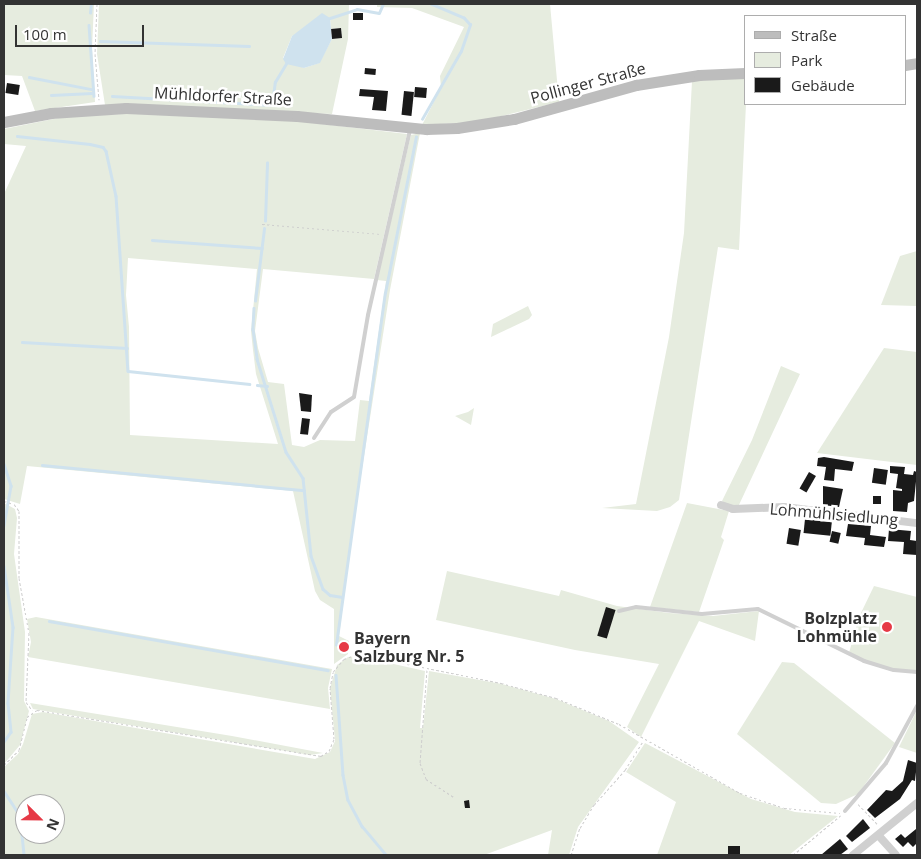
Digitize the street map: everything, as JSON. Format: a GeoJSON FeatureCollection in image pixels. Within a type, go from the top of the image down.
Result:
{"type":"FeatureCollection","features":[{"type":"Feature","properties":{"kind":"street","name":"Pollinger Straße"},"geometry":{"type":"LineString","coordinates":[[440,129],[502,122],[663,80],[744,73]]}},
{"type":"Feature","properties":{"kind":"street","name":"Mühldorfer Straße"},"geometry":{"type":"LineString","coordinates":[[4,122],[51,113],[100,109],[287,115],[411,128],[440,129]]}},
{"type":"Feature","properties":{"kind":"street","name":"Lohmühlsiedlung"},"geometry":{"type":"LineString","coordinates":[[721,505],[733,508],[784,507],[917,523]]}},
{"type":"Feature","properties":{"kind":"street"},"geometry":{"type":"LineString","coordinates":[[860,855],[917,803]]}},
{"type":"Feature","properties":{"kind":"street"},"geometry":{"type":"LineString","coordinates":[[882,834],[896,855]]}},
{"type":"Feature","properties":{"kind":"street"},"geometry":{"type":"LineString","coordinates":[[853,855],[868,846]]}},
{"type":"Feature","properties":{"kind":"lane"},"geometry":{"type":"LineString","coordinates":[[314,438],[331,412],[354,397],[368,315],[411,128]]}},
{"type":"Feature","properties":{"kind":"lane"},"geometry":{"type":"LineString","coordinates":[[619,611],[636,607],[702,614],[758,609],[864,661],[894,670],[917,672]]}},
{"type":"Feature","properties":{"kind":"lane"},"geometry":{"type":"LineString","coordinates":[[845,811],[856,802],[890,756],[917,706]]}},
{"type":"Feature","properties":{"kind":"path"},"geometry":{"type":"LineString","coordinates":[[97,4],[95,54],[100,109]]}},
{"type":"Feature","properties":{"kind":"path"},"geometry":{"type":"LineString","coordinates":[[262,224],[388,234]]}},
{"type":"Feature","properties":{"kind":"path"},"geometry":{"type":"LineString","coordinates":[[4,501],[14,504],[19,511],[18,570],[29,633],[26,702],[32,711]]}},
{"type":"Feature","properties":{"kind":"path"},"geometry":{"type":"LineString","coordinates":[[32,711],[44,710],[316,757],[329,751],[334,739],[330,688],[333,672],[339,662],[358,654],[501,683],[556,698],[605,718],[720,784],[769,804],[813,813],[845,811]]}},
{"type":"Feature","properties":{"kind":"path"},"geometry":{"type":"LineString","coordinates":[[427,669],[420,763],[426,779],[454,797]]}},
{"type":"Feature","properties":{"kind":"path"},"geometry":{"type":"LineString","coordinates":[[4,765],[19,750],[26,721],[32,711]]}},
{"type":"Feature","properties":{"kind":"path"},"geometry":{"type":"LineString","coordinates":[[571,855],[580,828],[625,770],[643,740]]}},
{"type":"Feature","properties":{"kind":"path"},"geometry":{"type":"LineString","coordinates":[[856,802],[882,834]]}},
{"type":"Feature","properties":{"kind":"path"},"geometry":{"type":"LineString","coordinates":[[793,855],[845,811]]}},
{"type":"Feature","properties":{"kind":"green space"},"geometry":{"type":"Polygon","coordinates":[[[4,4],[94,4],[92,49],[95,102],[35,111],[22,76],[4,75],[4,4]]]}},
{"type":"Feature","properties":{"kind":"green space"},"geometry":{"type":"Polygon","coordinates":[[[99,4],[349,5],[348,39],[332,114],[105,105],[97,54],[99,4]],[[330,18],[292,36],[283,58],[304,68],[319,63],[332,39],[342,38],[341,28],[331,29],[330,18]]]}},
{"type":"Feature","properties":{"kind":"green space"},"geometry":{"type":"Polygon","coordinates":[[[377,4],[550,4],[559,102],[477,122],[422,125],[441,88],[440,76],[464,27],[412,8],[377,7],[377,4]]]}},
{"type":"Feature","properties":{"kind":"green space"},"geometry":{"type":"Polygon","coordinates":[[[744,78],[744,105],[746,105],[739,250],[718,247],[679,500],[670,507],[657,511],[602,508],[636,504],[669,337],[684,233],[692,81],[744,78]]]}},
{"type":"Feature","properties":{"kind":"green space"},"geometry":{"type":"Polygon","coordinates":[[[151,113],[271,118],[407,134],[374,279],[263,269],[255,331],[258,348],[268,382],[284,384],[292,445],[304,447],[320,440],[355,441],[360,400],[369,401],[386,281],[377,280],[411,135],[420,133],[390,290],[352,533],[339,636],[349,641],[348,654],[334,664],[334,609],[320,600],[315,591],[293,491],[27,466],[20,504],[4,499],[4,194],[26,146],[4,144],[4,129],[68,116],[151,113]],[[128,258],[126,295],[129,327],[130,435],[278,444],[256,374],[253,350],[251,331],[257,269],[128,258]]]}},
{"type":"Feature","properties":{"kind":"green space"},"geometry":{"type":"Polygon","coordinates":[[[917,251],[917,306],[881,305],[900,256],[917,251]]]}},
{"type":"Feature","properties":{"kind":"green space"},"geometry":{"type":"Polygon","coordinates":[[[528,306],[532,315],[529,319],[491,337],[493,324],[528,306]]]}},
{"type":"Feature","properties":{"kind":"green space"},"geometry":{"type":"Polygon","coordinates":[[[884,348],[917,352],[917,465],[817,453],[884,348]]]}},
{"type":"Feature","properties":{"kind":"green space"},"geometry":{"type":"Polygon","coordinates":[[[781,366],[800,374],[738,507],[730,506],[722,501],[752,440],[781,366]]]}},
{"type":"Feature","properties":{"kind":"green space"},"geometry":{"type":"Polygon","coordinates":[[[474,408],[471,425],[455,416],[468,412],[474,408]]]}},
{"type":"Feature","properties":{"kind":"green space"},"geometry":{"type":"Polygon","coordinates":[[[4,503],[15,509],[17,518],[14,554],[25,632],[24,701],[29,711],[20,745],[4,764],[4,503]]]}},
{"type":"Feature","properties":{"kind":"green space"},"geometry":{"type":"Polygon","coordinates":[[[687,503],[729,511],[721,537],[724,540],[699,612],[650,607],[687,503]]]}},
{"type":"Feature","properties":{"kind":"green space"},"geometry":{"type":"Polygon","coordinates":[[[447,571],[559,596],[561,590],[617,606],[669,613],[713,616],[759,611],[755,641],[699,621],[641,737],[627,727],[659,664],[575,650],[436,620],[447,571]]]}},
{"type":"Feature","properties":{"kind":"green space","name":"Bolzplatz Lohmühle"},"geometry":{"type":"Polygon","coordinates":[[[874,586],[917,597],[917,672],[882,667],[849,653],[859,617],[874,586]]]}},
{"type":"Feature","properties":{"kind":"green space"},"geometry":{"type":"Polygon","coordinates":[[[36,617],[332,669],[328,688],[330,709],[28,657],[31,642],[27,619],[36,617]]]}},
{"type":"Feature","properties":{"kind":"green space"},"geometry":{"type":"Polygon","coordinates":[[[358,656],[425,671],[420,728],[423,728],[429,671],[502,684],[556,699],[609,721],[639,742],[578,827],[569,855],[548,855],[552,830],[484,855],[4,855],[4,767],[18,754],[32,714],[43,712],[315,759],[330,752],[335,741],[330,688],[337,665],[348,657],[358,656]]]}},
{"type":"Feature","properties":{"kind":"green space"},"geometry":{"type":"Polygon","coordinates":[[[782,662],[794,663],[895,743],[858,794],[836,804],[821,803],[737,734],[782,662]]]}},
{"type":"Feature","properties":{"kind":"green space"},"geometry":{"type":"Polygon","coordinates":[[[30,703],[323,753],[310,755],[33,709],[30,703]]]}},
{"type":"Feature","properties":{"kind":"green space"},"geometry":{"type":"Polygon","coordinates":[[[917,710],[917,753],[899,747],[917,710]]]}},
{"type":"Feature","properties":{"kind":"green space"},"geometry":{"type":"Polygon","coordinates":[[[645,743],[751,799],[795,812],[838,816],[789,855],[657,855],[676,802],[626,772],[645,743]]]}},
{"type":"Feature","properties":{"kind":"water"},"geometry":{"type":"Polygon","coordinates":[[[322,13],[330,18],[332,39],[320,63],[304,68],[286,64],[283,59],[292,36],[322,13]]]}},
{"type":"Feature","properties":{"kind":"building"},"geometry":{"type":"Polygon","coordinates":[[[353,13],[363,13],[363,20],[353,20],[353,13]]]}},
{"type":"Feature","properties":{"kind":"building"},"geometry":{"type":"Polygon","coordinates":[[[341,28],[342,38],[332,39],[331,29],[341,28]]]}},
{"type":"Feature","properties":{"kind":"building"},"geometry":{"type":"Polygon","coordinates":[[[365,68],[376,69],[375,75],[364,74],[365,68]]]}},
{"type":"Feature","properties":{"kind":"building"},"geometry":{"type":"Polygon","coordinates":[[[7,83],[20,85],[18,95],[5,93],[7,83]]]}},
{"type":"Feature","properties":{"kind":"building"},"geometry":{"type":"Polygon","coordinates":[[[415,87],[427,88],[426,98],[414,97],[415,87]]]}},
{"type":"Feature","properties":{"kind":"building"},"geometry":{"type":"Polygon","coordinates":[[[360,89],[388,91],[386,111],[372,110],[374,97],[359,96],[360,89]]]}},
{"type":"Feature","properties":{"kind":"building"},"geometry":{"type":"Polygon","coordinates":[[[404,91],[414,92],[411,116],[401,115],[404,91]]]}},
{"type":"Feature","properties":{"kind":"building"},"geometry":{"type":"Polygon","coordinates":[[[299,393],[312,395],[311,412],[301,411],[299,393]]]}},
{"type":"Feature","properties":{"kind":"building"},"geometry":{"type":"Polygon","coordinates":[[[302,418],[310,419],[308,435],[300,434],[302,418]]]}},
{"type":"Feature","properties":{"kind":"building"},"geometry":{"type":"Polygon","coordinates":[[[824,457],[854,462],[852,471],[835,469],[834,481],[824,480],[826,467],[817,466],[818,458],[824,457]]]}},
{"type":"Feature","properties":{"kind":"building"},"geometry":{"type":"Polygon","coordinates":[[[890,466],[905,467],[904,474],[913,475],[914,471],[917,472],[914,501],[908,503],[907,512],[893,511],[893,490],[902,491],[902,489],[896,488],[898,474],[890,473],[890,466]]]}},
{"type":"Feature","properties":{"kind":"building"},"geometry":{"type":"Polygon","coordinates":[[[874,468],[888,470],[886,485],[872,483],[874,468]]]}},
{"type":"Feature","properties":{"kind":"building"},"geometry":{"type":"Polygon","coordinates":[[[809,472],[816,476],[806,492],[800,488],[809,472]]]}},
{"type":"Feature","properties":{"kind":"building"},"geometry":{"type":"Polygon","coordinates":[[[823,486],[843,489],[839,507],[823,505],[823,486]]]}},
{"type":"Feature","properties":{"kind":"building"},"geometry":{"type":"Polygon","coordinates":[[[873,496],[881,496],[881,504],[873,504],[873,496]]]}},
{"type":"Feature","properties":{"kind":"building"},"geometry":{"type":"Polygon","coordinates":[[[805,519],[832,522],[830,536],[804,533],[805,519]]]}},
{"type":"Feature","properties":{"kind":"building"},"geometry":{"type":"Polygon","coordinates":[[[848,524],[871,526],[870,535],[886,537],[884,547],[864,545],[865,538],[846,536],[848,524]]]}},
{"type":"Feature","properties":{"kind":"building"},"geometry":{"type":"Polygon","coordinates":[[[789,528],[801,530],[798,546],[786,544],[789,528]]]}},
{"type":"Feature","properties":{"kind":"building"},"geometry":{"type":"Polygon","coordinates":[[[889,529],[911,531],[910,540],[917,541],[917,555],[903,554],[904,542],[888,541],[889,529]]]}},
{"type":"Feature","properties":{"kind":"building"},"geometry":{"type":"Polygon","coordinates":[[[832,531],[841,533],[838,544],[830,542],[832,531]]]}},
{"type":"Feature","properties":{"kind":"building"},"geometry":{"type":"Polygon","coordinates":[[[606,607],[616,610],[607,639],[597,636],[606,607]]]}},
{"type":"Feature","properties":{"kind":"building"},"geometry":{"type":"Polygon","coordinates":[[[908,760],[917,763],[915,781],[912,780],[900,799],[875,818],[867,810],[886,790],[892,791],[903,781],[908,760]]]}},
{"type":"Feature","properties":{"kind":"building"},"geometry":{"type":"Polygon","coordinates":[[[469,800],[470,808],[465,808],[464,801],[469,800]]]}},
{"type":"Feature","properties":{"kind":"building"},"geometry":{"type":"Polygon","coordinates":[[[863,819],[870,828],[852,842],[846,836],[863,819]]]}},
{"type":"Feature","properties":{"kind":"building"},"geometry":{"type":"Polygon","coordinates":[[[916,829],[917,843],[913,847],[908,842],[903,847],[895,839],[901,834],[905,838],[916,829]]]}},
{"type":"Feature","properties":{"kind":"building"},"geometry":{"type":"Polygon","coordinates":[[[840,839],[848,849],[840,855],[821,855],[840,839]]]}},
{"type":"Feature","properties":{"kind":"building"},"geometry":{"type":"Polygon","coordinates":[[[728,846],[740,846],[740,855],[728,855],[728,846]]]}},
{"type":"Feature","properties":{"kind":"waterway"},"geometry":{"type":"LineString","coordinates":[[90,13],[91,4]]}},
{"type":"Feature","properties":{"kind":"waterway"},"geometry":{"type":"LineString","coordinates":[[330,18],[357,9],[379,13],[383,4]]}},
{"type":"Feature","properties":{"kind":"waterway"},"geometry":{"type":"LineString","coordinates":[[422,119],[461,51],[470,25],[464,18],[431,4]]}},
{"type":"Feature","properties":{"kind":"waterway"},"geometry":{"type":"LineString","coordinates":[[89,25],[94,96]]}},
{"type":"Feature","properties":{"kind":"waterway"},"geometry":{"type":"LineString","coordinates":[[100,41],[249,46]]}},
{"type":"Feature","properties":{"kind":"waterway"},"geometry":{"type":"LineString","coordinates":[[112,96],[272,105],[275,82],[286,64]]}},
{"type":"Feature","properties":{"kind":"waterway"},"geometry":{"type":"LineString","coordinates":[[29,77],[91,89]]}},
{"type":"Feature","properties":{"kind":"waterway"},"geometry":{"type":"LineString","coordinates":[[51,95],[92,93]]}},
{"type":"Feature","properties":{"kind":"waterway"},"geometry":{"type":"LineString","coordinates":[[17,136],[90,144],[103,147],[106,151],[116,196],[128,371],[249,384]]}},
{"type":"Feature","properties":{"kind":"waterway"},"geometry":{"type":"LineString","coordinates":[[336,645],[385,293],[416,137]]}},
{"type":"Feature","properties":{"kind":"waterway"},"geometry":{"type":"LineString","coordinates":[[265,221],[267,163]]}},
{"type":"Feature","properties":{"kind":"waterway"},"geometry":{"type":"LineString","coordinates":[[255,301],[264,229]]}},
{"type":"Feature","properties":{"kind":"waterway"},"geometry":{"type":"LineString","coordinates":[[152,240],[262,248]]}},
{"type":"Feature","properties":{"kind":"waterway"},"geometry":{"type":"LineString","coordinates":[[254,308],[253,329],[257,359],[286,452],[303,478],[311,556],[323,589],[330,595],[342,597]]}},
{"type":"Feature","properties":{"kind":"waterway"},"geometry":{"type":"LineString","coordinates":[[22,342],[127,348]]}},
{"type":"Feature","properties":{"kind":"waterway"},"geometry":{"type":"LineString","coordinates":[[257,385],[267,386]]}},
{"type":"Feature","properties":{"kind":"waterway"},"geometry":{"type":"LineString","coordinates":[[4,464],[11,486],[4,525]]}},
{"type":"Feature","properties":{"kind":"waterway"},"geometry":{"type":"LineString","coordinates":[[42,465],[304,490]]}},
{"type":"Feature","properties":{"kind":"waterway"},"geometry":{"type":"LineString","coordinates":[[4,566],[13,627],[8,703],[11,732],[4,742]]}},
{"type":"Feature","properties":{"kind":"waterway"},"geometry":{"type":"LineString","coordinates":[[49,621],[328,670]]}},
{"type":"Feature","properties":{"kind":"waterway"},"geometry":{"type":"LineString","coordinates":[[336,675],[343,775],[348,800],[362,826],[386,855]]}},
{"type":"Feature","properties":{"kind":"waterway"},"geometry":{"type":"LineString","coordinates":[[4,791],[20,816],[24,855]]}},
{"type":"Feature","properties":{"kind":"place","name":"Bolzplatz Lohmühle"},"geometry":{"type":"Point","coordinates":[887,627]}},
{"type":"Feature","properties":{"kind":"place","name":"Bayern Salzburg Nr. 5"},"geometry":{"type":"Point","coordinates":[344,647]}}]}
